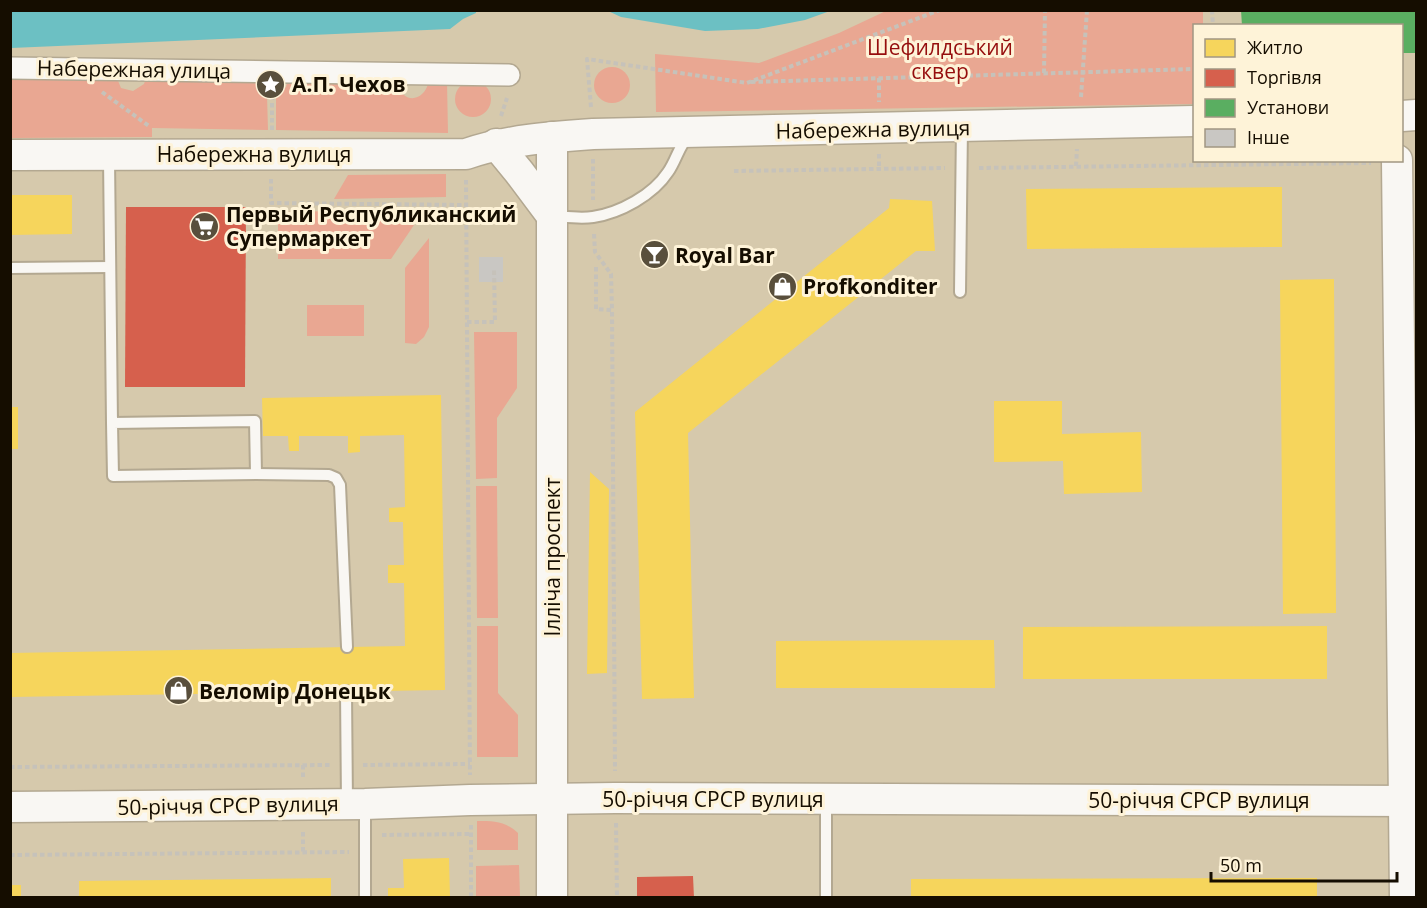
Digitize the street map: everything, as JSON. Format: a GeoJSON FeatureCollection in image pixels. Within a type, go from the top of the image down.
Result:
{"type":"FeatureCollection","features":[{"type":"Feature","properties":{"kind":"street","name":"Набережная улица"},"geometry":{"type":"LineString","coordinates":[[10,68],[509,75]]}},
{"type":"Feature","properties":{"kind":"street","name":"Набережна вулиця"},"geometry":{"type":"LineString","coordinates":[[552,137],[593,134],[1193,121]]}},
{"type":"Feature","properties":{"kind":"street"},"geometry":{"type":"LineString","coordinates":[[495,134],[552,137]]}},
{"type":"Feature","properties":{"kind":"street"},"geometry":{"type":"LineString","coordinates":[[495,134],[519,172],[552,216]]}},
{"type":"Feature","properties":{"kind":"street","name":"Набережна вулиця"},"geometry":{"type":"LineString","coordinates":[[10,155],[466,154],[495,134]]}},
{"type":"Feature","properties":{"kind":"street","name":"Ілліча проспект"},"geometry":{"type":"LineString","coordinates":[[552,137],[552,897]]}},
{"type":"Feature","properties":{"kind":"street"},"geometry":{"type":"LineString","coordinates":[[1397,162],[1410,723],[1410,801],[1405,897]]}},
{"type":"Feature","properties":{"kind":"street","name":"50-річчя СРСР вулиця"},"geometry":{"type":"LineString","coordinates":[[10,807],[356,804],[615,798],[1410,801]]}},
{"type":"Feature","properties":{"kind":"lane"},"geometry":{"type":"LineString","coordinates":[[960,292],[962,127]]}},
{"type":"Feature","properties":{"kind":"lane"},"geometry":{"type":"LineString","coordinates":[[552,216],[593,217],[646,196],[666,176],[676,161],[683,141],[693,133]]}},
{"type":"Feature","properties":{"kind":"lane"},"geometry":{"type":"LineString","coordinates":[[109,154],[113,476],[256,474],[329,475],[336,478],[340,485],[347,647]]}},
{"type":"Feature","properties":{"kind":"lane"},"geometry":{"type":"LineString","coordinates":[[10,268],[110,267]]}},
{"type":"Feature","properties":{"kind":"lane"},"geometry":{"type":"LineString","coordinates":[[112,423],[255,421],[256,474]]}},
{"type":"Feature","properties":{"kind":"lane"},"geometry":{"type":"LineString","coordinates":[[346,691],[347,765],[365,835],[365,897]]}},
{"type":"Feature","properties":{"kind":"lane"},"geometry":{"type":"LineString","coordinates":[[826,799],[826,897]]}},
{"type":"Feature","properties":{"kind":"path"},"geometry":{"type":"LineString","coordinates":[[747,83],[940,10]]}},
{"type":"Feature","properties":{"kind":"path"},"geometry":{"type":"LineString","coordinates":[[1044,73],[1045,10]]}},
{"type":"Feature","properties":{"kind":"path"},"geometry":{"type":"LineString","coordinates":[[1083,72],[1087,10]]}},
{"type":"Feature","properties":{"kind":"path"},"geometry":{"type":"LineString","coordinates":[[617,897],[611,274],[595,252],[593,134],[586,59],[747,83],[1193,69]]}},
{"type":"Feature","properties":{"kind":"path"},"geometry":{"type":"LineString","coordinates":[[495,134],[506,107],[509,75]]}},
{"type":"Feature","properties":{"kind":"path"},"geometry":{"type":"LineString","coordinates":[[466,154],[471,897]]}},
{"type":"Feature","properties":{"kind":"path"},"geometry":{"type":"LineString","coordinates":[[734,171],[1335,162]]}},
{"type":"Feature","properties":{"kind":"path"},"geometry":{"type":"LineString","coordinates":[[272,203],[466,205]]}},
{"type":"Feature","properties":{"kind":"path"},"geometry":{"type":"LineString","coordinates":[[596,267],[596,309],[612,310]]}},
{"type":"Feature","properties":{"kind":"path"},"geometry":{"type":"LineString","coordinates":[[467,322],[495,322],[494,268]]}},
{"type":"Feature","properties":{"kind":"path"},"geometry":{"type":"LineString","coordinates":[[10,767],[470,764]]}},
{"type":"Feature","properties":{"kind":"path"},"geometry":{"type":"LineString","coordinates":[[365,835],[471,834]]}},
{"type":"Feature","properties":{"kind":"path"},"geometry":{"type":"LineString","coordinates":[[10,855],[365,852]]}},
{"type":"Feature","properties":{"kind":"green space","name":"Шефилдський сквер"},"geometry":{"type":"Polygon","coordinates":[[[888,10],[1203,11],[1203,24],[1193,24],[1193,104],[656,112],[655,54],[759,63],[839,33],[888,10]]]}},
{"type":"Feature","properties":{"kind":"green space"},"geometry":{"type":"Polygon","coordinates":[[[612,67],[625,72],[630,85],[625,98],[612,103],[599,98],[594,85],[599,72],[612,67]]]}},
{"type":"Feature","properties":{"kind":"green space"},"geometry":{"type":"Polygon","coordinates":[[[116,76],[121,88],[133,91],[144,84],[146,78],[256,78],[257,87],[267,95],[268,130],[152,128],[152,137],[11,138],[10,77],[116,76]]]}},
{"type":"Feature","properties":{"kind":"green space"},"geometry":{"type":"Polygon","coordinates":[[[288,80],[397,83],[403,95],[413,98],[423,94],[429,81],[447,82],[448,133],[276,130],[276,95],[286,87],[288,80]]]}},
{"type":"Feature","properties":{"kind":"green space"},"geometry":{"type":"Polygon","coordinates":[[[473,81],[486,86],[491,99],[486,112],[473,117],[460,112],[455,99],[460,86],[473,81]]]}},
{"type":"Feature","properties":{"kind":"green space"},"geometry":{"type":"Polygon","coordinates":[[[446,174],[446,197],[334,199],[348,175],[446,174]]]}},
{"type":"Feature","properties":{"kind":"green space"},"geometry":{"type":"Polygon","coordinates":[[[400,210],[414,225],[391,259],[278,259],[278,212],[400,210]]]}},
{"type":"Feature","properties":{"kind":"green space"},"geometry":{"type":"Polygon","coordinates":[[[429,238],[429,327],[424,337],[416,344],[405,343],[405,268],[429,238]]]}},
{"type":"Feature","properties":{"kind":"green space"},"geometry":{"type":"Polygon","coordinates":[[[307,305],[364,305],[364,336],[307,336],[307,305]]]}},
{"type":"Feature","properties":{"kind":"green space"},"geometry":{"type":"Polygon","coordinates":[[[474,332],[517,332],[517,388],[497,418],[497,478],[476,479],[474,332]]]}},
{"type":"Feature","properties":{"kind":"green space"},"geometry":{"type":"Polygon","coordinates":[[[476,486],[497,486],[498,618],[477,618],[476,486]]]}},
{"type":"Feature","properties":{"kind":"green space"},"geometry":{"type":"Polygon","coordinates":[[[477,626],[498,626],[498,693],[518,715],[518,757],[477,757],[477,626]]]}},
{"type":"Feature","properties":{"kind":"green space"},"geometry":{"type":"Polygon","coordinates":[[[477,821],[499,822],[513,829],[518,833],[518,850],[477,850],[477,821]]]}},
{"type":"Feature","properties":{"kind":"green space"},"geometry":{"type":"Polygon","coordinates":[[[519,865],[520,897],[476,897],[476,866],[519,865]]]}},
{"type":"Feature","properties":{"kind":"water"},"geometry":{"type":"Polygon","coordinates":[[[10,11],[476,11],[476,13],[450,29],[11,48],[10,11]]]}},
{"type":"Feature","properties":{"kind":"water"},"geometry":{"type":"Polygon","coordinates":[[[608,11],[830,11],[805,20],[758,29],[705,31],[621,17],[608,11]]]}},
{"type":"Feature","properties":{"kind":"building: Житло"},"geometry":{"type":"Polygon","coordinates":[[[1282,187],[1282,247],[1027,249],[1026,189],[1282,187]]]}},
{"type":"Feature","properties":{"kind":"building: Житло"},"geometry":{"type":"Polygon","coordinates":[[[10,195],[72,195],[72,234],[10,235],[10,195]]]}},
{"type":"Feature","properties":{"kind":"building: Житло"},"geometry":{"type":"Polygon","coordinates":[[[890,199],[932,201],[935,251],[916,251],[688,433],[694,698],[642,699],[635,412],[889,208],[890,199]]]}},
{"type":"Feature","properties":{"kind":"building: Житло"},"geometry":{"type":"Polygon","coordinates":[[[1334,279],[1336,613],[1283,614],[1280,280],[1334,279]]]}},
{"type":"Feature","properties":{"kind":"building: Житло"},"geometry":{"type":"Polygon","coordinates":[[[441,395],[445,690],[10,697],[10,653],[405,646],[404,583],[388,583],[388,565],[404,565],[403,522],[389,522],[389,508],[405,507],[404,435],[360,436],[360,452],[348,453],[348,436],[299,436],[299,451],[289,451],[288,436],[263,436],[262,398],[441,395]]]}},
{"type":"Feature","properties":{"kind":"building: Житло"},"geometry":{"type":"Polygon","coordinates":[[[994,401],[1062,401],[1062,434],[1141,432],[1142,492],[1064,494],[1063,461],[994,462],[994,401]]]}},
{"type":"Feature","properties":{"kind":"building: Житло"},"geometry":{"type":"Polygon","coordinates":[[[10,407],[18,407],[18,449],[10,449],[10,407]]]}},
{"type":"Feature","properties":{"kind":"building: Житло"},"geometry":{"type":"Polygon","coordinates":[[[590,472],[609,489],[607,673],[587,674],[590,472]]]}},
{"type":"Feature","properties":{"kind":"building: Житло"},"geometry":{"type":"Polygon","coordinates":[[[1327,626],[1327,679],[1023,679],[1023,627],[1327,626]]]}},
{"type":"Feature","properties":{"kind":"building: Житло"},"geometry":{"type":"Polygon","coordinates":[[[994,640],[995,688],[776,688],[776,641],[994,640]]]}},
{"type":"Feature","properties":{"kind":"building: Житло"},"geometry":{"type":"Polygon","coordinates":[[[449,858],[450,898],[388,898],[388,888],[404,888],[403,859],[449,858]]]}},
{"type":"Feature","properties":{"kind":"building: Житло"},"geometry":{"type":"Polygon","coordinates":[[[331,878],[331,898],[79,898],[79,881],[331,878]]]}},
{"type":"Feature","properties":{"kind":"building: Житло"},"geometry":{"type":"Polygon","coordinates":[[[1317,878],[1317,898],[911,898],[911,879],[1317,878]]]}},
{"type":"Feature","properties":{"kind":"building: Житло"},"geometry":{"type":"Polygon","coordinates":[[[10,885],[21,885],[21,898],[10,898],[10,885]]]}},
{"type":"Feature","properties":{"kind":"building: Торгівля"},"geometry":{"type":"Polygon","coordinates":[[[126,207],[246,207],[245,387],[125,387],[126,207]]]}},
{"type":"Feature","properties":{"kind":"building: Торгівля"},"geometry":{"type":"Polygon","coordinates":[[[693,876],[694,898],[637,898],[637,877],[693,876]]]}},
{"type":"Feature","properties":{"kind":"building: Установи"},"geometry":{"type":"Polygon","coordinates":[[[1241,10],[1416,10],[1416,53],[1403,53],[1403,24],[1242,24],[1241,10]]]}},
{"type":"Feature","properties":{"kind":"building: Інше"},"geometry":{"type":"Polygon","coordinates":[[[479,257],[503,257],[503,282],[479,282],[479,257]]]}},
{"type":"Feature","properties":{"kind":"place","name":"А.П. Чехов"},"geometry":{"type":"Point","coordinates":[271,84]}},
{"type":"Feature","properties":{"kind":"place","name":"Первый Республиканский Супермаркет"},"geometry":{"type":"Point","coordinates":[205,226]}},
{"type":"Feature","properties":{"kind":"place","name":"Royal Bar"},"geometry":{"type":"Point","coordinates":[654,255]}},
{"type":"Feature","properties":{"kind":"place","name":"Profkonditer"},"geometry":{"type":"Point","coordinates":[782,286]}},
{"type":"Feature","properties":{"kind":"place","name":"Веломір Донецьк"},"geometry":{"type":"Point","coordinates":[178,691]}}]}
